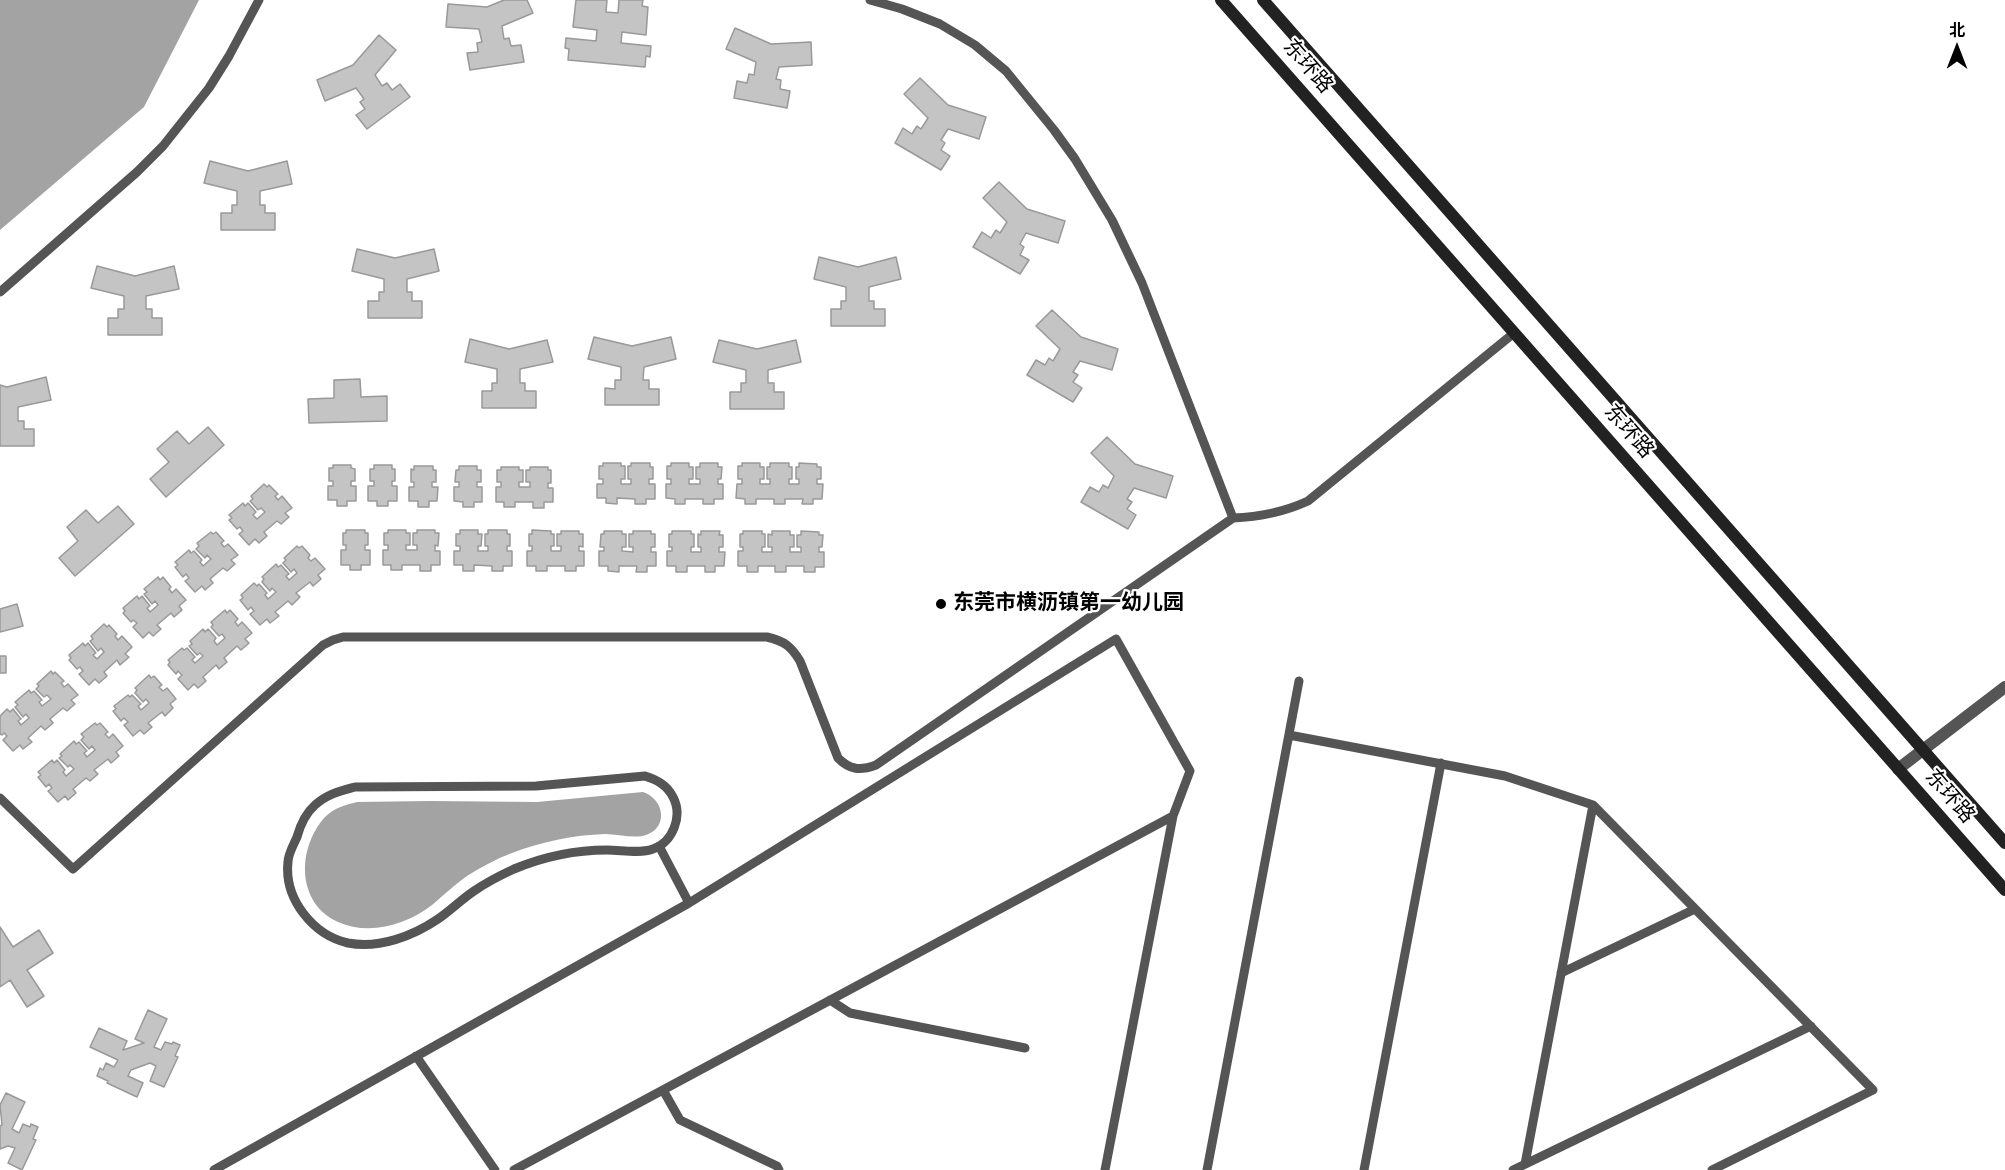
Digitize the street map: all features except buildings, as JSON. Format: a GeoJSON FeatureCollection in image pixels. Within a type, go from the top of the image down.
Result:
{"type":"FeatureCollection","features":[{"type":"Feature","properties":{"kind":"main road","name":"东环路"},"geometry":{"type":"LineString","coordinates":[[1221,0],[2005,890]]}},
{"type":"Feature","properties":{"kind":"main road","name":"东环路"},"geometry":{"type":"LineString","coordinates":[[1263,0],[2005,843]]}},
{"type":"Feature","properties":{"kind":"street"},"geometry":{"type":"LineString","coordinates":[[1898,769],[2005,687]]}},
{"type":"Feature","properties":{"kind":"lane"},"geometry":{"type":"LineString","coordinates":[[0,292],[137,172],[163,146],[209,88],[259,0]]}},
{"type":"Feature","properties":{"kind":"lane"},"geometry":{"type":"LineString","coordinates":[[870,0],[902,9],[940,24],[975,45],[1006,71],[1075,159],[1112,220],[1142,284],[1233,518]]}},
{"type":"Feature","properties":{"kind":"lane"},"geometry":{"type":"LineString","coordinates":[[0,798],[73,870],[323,645],[343,637],[767,637],[781,640],[793,649],[800,661],[837,758],[845,765],[855,769],[866,769],[876,765],[1233,518],[1272,514],[1308,501],[1514,333]]}},
{"type":"Feature","properties":{"kind":"lane"},"geometry":{"type":"LineString","coordinates":[[214,1170],[689,903],[1116,639],[1190,771],[1173,816],[1105,1170]]}},
{"type":"Feature","properties":{"kind":"lane"},"geometry":{"type":"LineString","coordinates":[[1207,1170],[1299,681]]}},
{"type":"Feature","properties":{"kind":"lane"},"geometry":{"type":"LineString","coordinates":[[1289,735],[1505,776],[1593,805],[1873,1090],[1712,1170]]}},
{"type":"Feature","properties":{"kind":"lane"},"geometry":{"type":"LineString","coordinates":[[1364,1170],[1441,763]]}},
{"type":"Feature","properties":{"kind":"lane"},"geometry":{"type":"LineString","coordinates":[[645,776],[667,787],[674,798],[677,810],[677,822],[672,833],[659,846],[641,852],[583,851],[517,868],[486,883],[439,918],[417,931],[394,940],[369,945],[348,943],[327,934],[310,921],[297,904],[289,883],[288,861],[301,825],[314,806],[333,792],[355,787],[536,786],[645,776]]}},
{"type":"Feature","properties":{"kind":"lane"},"geometry":{"type":"LineString","coordinates":[[1525,1164],[1593,805]]}},
{"type":"Feature","properties":{"kind":"lane"},"geometry":{"type":"LineString","coordinates":[[514,1170],[1173,816]]}},
{"type":"Feature","properties":{"kind":"lane"},"geometry":{"type":"LineString","coordinates":[[659,846],[689,903]]}},
{"type":"Feature","properties":{"kind":"lane"},"geometry":{"type":"LineString","coordinates":[[1561,973],[1695,909]]}},
{"type":"Feature","properties":{"kind":"lane"},"geometry":{"type":"LineString","coordinates":[[830,1000],[850,1013],[1024,1048]]}},
{"type":"Feature","properties":{"kind":"lane"},"geometry":{"type":"LineString","coordinates":[[1513,1170],[1810,1026]]}},
{"type":"Feature","properties":{"kind":"lane"},"geometry":{"type":"LineString","coordinates":[[416,1056],[495,1170]]}},
{"type":"Feature","properties":{"kind":"lane"},"geometry":{"type":"LineString","coordinates":[[663,1090],[680,1120],[777,1166],[779,1170]]}},
{"type":"Feature","properties":{"kind":"shaded area"},"geometry":{"type":"Polygon","coordinates":[[[0,0],[199,0],[144,107],[0,230],[0,0]]]}},
{"type":"Feature","properties":{"kind":"shaded area"},"geometry":{"type":"Polygon","coordinates":[[[643,792],[656,801],[661,813],[658,826],[646,835],[636,837],[605,834],[569,838],[546,842],[512,853],[472,873],[422,912],[399,923],[362,928],[338,922],[324,913],[314,902],[308,889],[305,874],[309,844],[325,817],[348,804],[430,801],[537,802],[643,792]]]}},
{"type":"Feature","properties":{"kind":"place","name":"东莞市横沥镇第一幼儿园"},"geometry":{"type":"Point","coordinates":[941,604]}}]}
